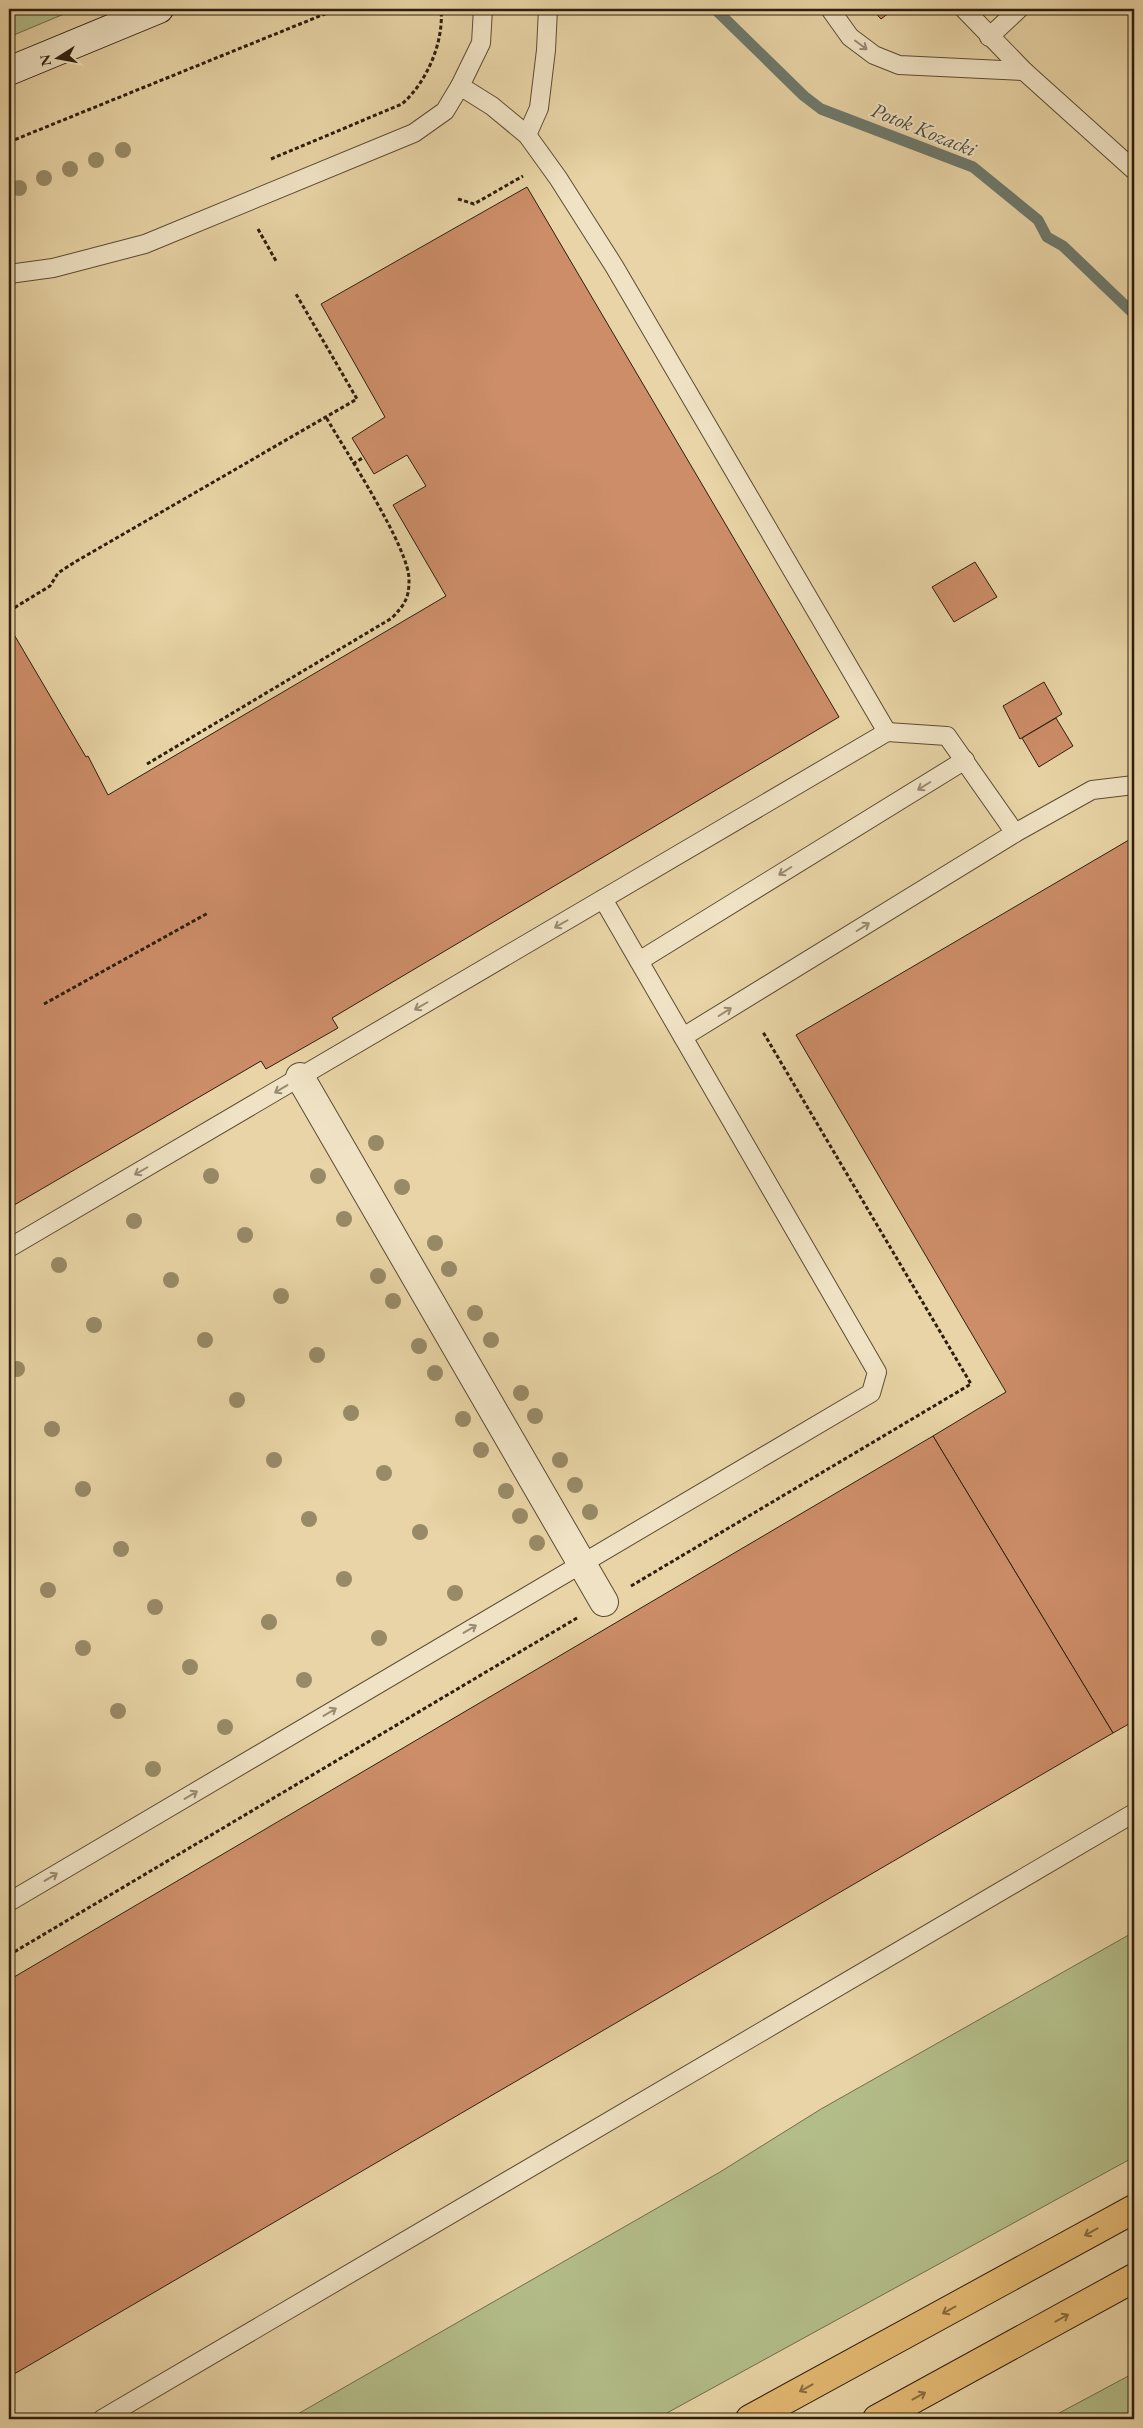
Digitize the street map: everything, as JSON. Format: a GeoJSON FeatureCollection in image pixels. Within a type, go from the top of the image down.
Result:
{"type":"FeatureCollection","features":[{"type":"Feature","properties":{"kind":"highway"},"geometry":{"type":"LineString","coordinates":[[750,2419],[1134,2209]]}},
{"type":"Feature","properties":{"kind":"highway"},"geometry":{"type":"LineString","coordinates":[[877,2419],[1134,2278]]}},
{"type":"Feature","properties":{"kind":"street"},"geometry":{"type":"LineString","coordinates":[[9,71],[159,9]]}},
{"type":"Feature","properties":{"kind":"street"},"geometry":{"type":"LineString","coordinates":[[300,1077],[604,1602]]}},
{"type":"Feature","properties":{"kind":"lane"},"geometry":{"type":"LineString","coordinates":[[9,274],[53,268],[145,244],[414,133],[445,111],[460,86],[480,43],[483,9]]}},
{"type":"Feature","properties":{"kind":"lane"},"geometry":{"type":"LineString","coordinates":[[527,135],[539,108],[546,50],[548,9]]}},
{"type":"Feature","properties":{"kind":"lane"},"geometry":{"type":"LineString","coordinates":[[830,9],[850,37],[874,55],[899,65],[1024,71]]}},
{"type":"Feature","properties":{"kind":"lane"},"geometry":{"type":"LineString","coordinates":[[964,9],[989,37],[1024,71],[1134,170]]}},
{"type":"Feature","properties":{"kind":"lane"},"geometry":{"type":"LineString","coordinates":[[989,37],[1019,9]]}},
{"type":"Feature","properties":{"kind":"lane"},"geometry":{"type":"LineString","coordinates":[[460,86],[492,106],[527,135],[558,178],[614,266],[887,732]]}},
{"type":"Feature","properties":{"kind":"lane"},"geometry":{"type":"LineString","coordinates":[[9,1248],[887,732],[947,736],[1015,834]]}},
{"type":"Feature","properties":{"kind":"lane"},"geometry":{"type":"LineString","coordinates":[[639,961],[965,760]]}},
{"type":"Feature","properties":{"kind":"lane"},"geometry":{"type":"LineString","coordinates":[[683,1037],[1015,834],[1092,790],[1134,786]]}},
{"type":"Feature","properties":{"kind":"lane"},"geometry":{"type":"LineString","coordinates":[[9,1902],[871,1393],[877,1372],[603,899]]}},
{"type":"Feature","properties":{"kind":"lane"},"geometry":{"type":"LineString","coordinates":[[102,2419],[1134,1813]]}},
{"type":"Feature","properties":{"kind":"path"},"geometry":{"type":"LineString","coordinates":[[9,142],[337,9]]}},
{"type":"Feature","properties":{"kind":"path"},"geometry":{"type":"LineString","coordinates":[[267,161],[402,104],[415,92],[430,64],[443,25],[441,9]]}},
{"type":"Feature","properties":{"kind":"path"},"geometry":{"type":"LineString","coordinates":[[458,199],[474,204],[528,173]]}},
{"type":"Feature","properties":{"kind":"path"},"geometry":{"type":"LineString","coordinates":[[254,222],[276,261]]}},
{"type":"Feature","properties":{"kind":"path"},"geometry":{"type":"LineString","coordinates":[[9,611],[50,586],[58,573],[357,399],[296,294]]}},
{"type":"Feature","properties":{"kind":"path"},"geometry":{"type":"LineString","coordinates":[[148,764],[392,618],[406,604],[410,579],[402,550],[326,417]]}},
{"type":"Feature","properties":{"kind":"path"},"geometry":{"type":"LineString","coordinates":[[353,464],[364,458]]}},
{"type":"Feature","properties":{"kind":"path"},"geometry":{"type":"LineString","coordinates":[[44,1004],[208,913]]}},
{"type":"Feature","properties":{"kind":"green space"},"geometry":{"type":"Polygon","coordinates":[[[9,9],[76,9],[9,37],[9,9]]]}},
{"type":"Feature","properties":{"kind":"green space"},"geometry":{"type":"Polygon","coordinates":[[[1134,1932],[1134,2157],[656,2419],[289,2419],[720,2172],[821,2109],[1134,1932]]]}},
{"type":"Feature","properties":{"kind":"green space"},"geometry":{"type":"Polygon","coordinates":[[[1134,2373],[1134,2419],[1048,2419],[1134,2373]]]}},
{"type":"Feature","properties":{"kind":"building"},"geometry":{"type":"Polygon","coordinates":[[[872,9],[894,9],[881,19],[872,9]]]}},
{"type":"Feature","properties":{"kind":"building"},"geometry":{"type":"Polygon","coordinates":[[[527,187],[839,717],[332,1018],[338,1028],[266,1069],[261,1061],[9,1208],[9,626],[86,757],[88,756],[108,795],[446,596],[393,505],[426,486],[407,455],[374,474],[352,438],[385,417],[321,304],[527,187]]]}},
{"type":"Feature","properties":{"kind":"building"},"geometry":{"type":"Polygon","coordinates":[[[975,562],[997,597],[954,622],[932,587],[975,562]]]}},
{"type":"Feature","properties":{"kind":"building"},"geometry":{"type":"Polygon","coordinates":[[[1044,682],[1062,714],[1020,739],[1003,706],[1044,682]]]}},
{"type":"Feature","properties":{"kind":"building"},"geometry":{"type":"Polygon","coordinates":[[[1056,718],[1073,746],[1039,767],[1022,738],[1056,718]]]}},
{"type":"Feature","properties":{"kind":"building"},"geometry":{"type":"Polygon","coordinates":[[[1134,837],[1134,1721],[1113,1733],[933,1436],[1006,1392],[796,1035],[1134,837]]]}},
{"type":"Feature","properties":{"kind":"building"},"geometry":{"type":"Polygon","coordinates":[[[933,1436],[1113,1733],[9,2377],[9,1980],[933,1436]]]}},
{"type":"Feature","properties":{"kind":"waterway","name":"Potok Kozacki"},"geometry":{"type":"LineString","coordinates":[[715,9],[804,96],[821,109],[973,167],[1038,220],[1047,237],[1063,246],[1134,314]]}}]}
